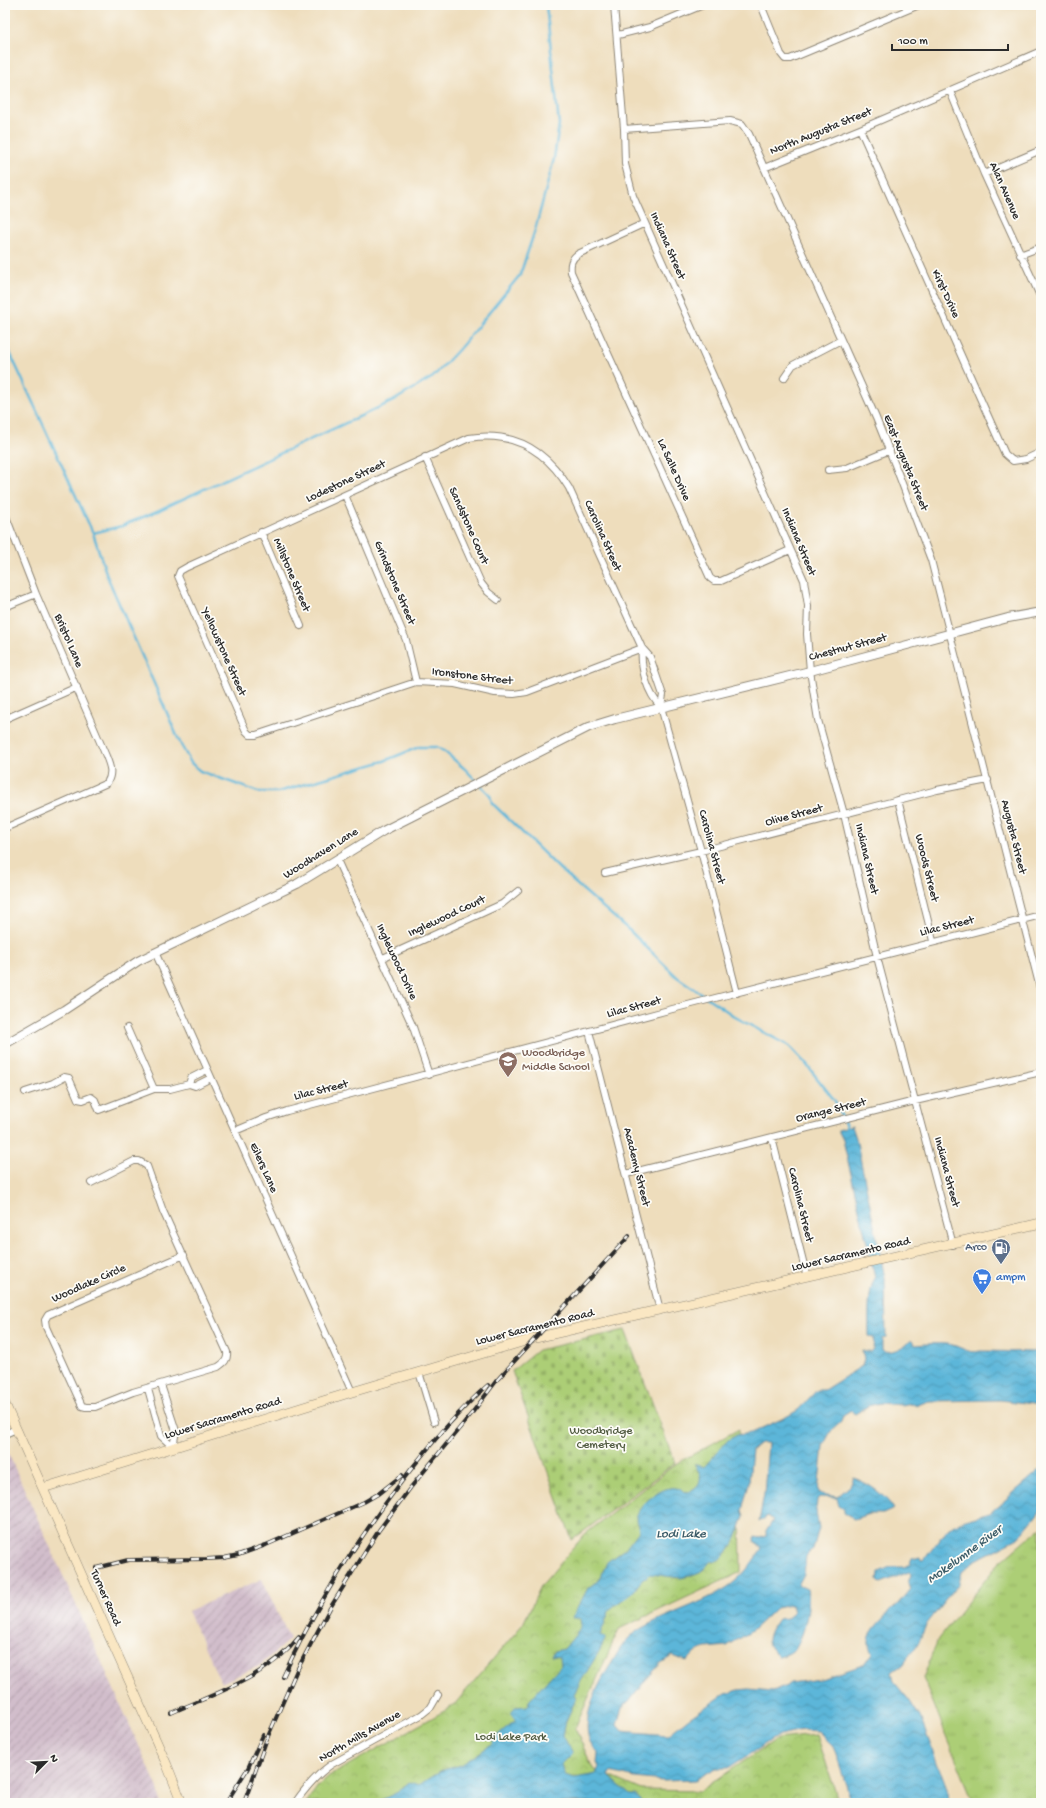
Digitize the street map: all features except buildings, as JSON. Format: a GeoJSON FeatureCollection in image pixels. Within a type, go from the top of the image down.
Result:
{"type":"FeatureCollection","features":[{"type":"Feature","properties":{"kind":"main road","name":"Lower Sacramento Road"},"geometry":{"type":"LineString","coordinates":[[43,1488],[352,1392],[535,1338],[953,1245],[1041,1223]]}},
{"type":"Feature","properties":{"kind":"main road","name":"Turner Road"},"geometry":{"type":"LineString","coordinates":[[5,1404],[167,1765],[182,1803]]}},
{"type":"Feature","properties":{"kind":"street","name":"Indiana Street"},"geometry":{"type":"LineString","coordinates":[[614,5],[618,35],[625,164],[633,196],[804,580],[808,606],[807,634],[810,671],[818,720],[844,814],[877,957],[953,1245]]}},
{"type":"Feature","properties":{"kind":"street"},"geometry":{"type":"LineString","coordinates":[[618,35],[650,27],[704,5]]}},
{"type":"Feature","properties":{"kind":"street"},"geometry":{"type":"LineString","coordinates":[[761,5],[781,54],[785,59],[796,57],[919,5]]}},
{"type":"Feature","properties":{"kind":"street","name":"North Augusta Street"},"geometry":{"type":"LineString","coordinates":[[624,129],[730,121],[742,124],[749,134],[764,168],[950,91],[1041,51]]}},
{"type":"Feature","properties":{"kind":"street","name":"Alan Avenue"},"geometry":{"type":"LineString","coordinates":[[950,91],[984,174],[1041,298]]}},
{"type":"Feature","properties":{"kind":"street","name":"Kirst Drive"},"geometry":{"type":"LineString","coordinates":[[860,129],[1005,454],[1013,461],[1026,459],[1041,452]]}},
{"type":"Feature","properties":{"kind":"street"},"geometry":{"type":"LineString","coordinates":[[984,174],[1041,150]]}},
{"type":"Feature","properties":{"kind":"street","name":"East Augusta Street"},"geometry":{"type":"LineString","coordinates":[[764,168],[890,450],[931,560],[988,780]]}},
{"type":"Feature","properties":{"kind":"street","name":"La Salle Drive"},"geometry":{"type":"LineString","coordinates":[[644,223],[573,258],[570,265],[571,272],[710,578],[714,581],[721,581],[790,550]]}},
{"type":"Feature","properties":{"kind":"street"},"geometry":{"type":"LineString","coordinates":[[1020,255],[1041,247]]}},
{"type":"Feature","properties":{"kind":"street"},"geometry":{"type":"LineString","coordinates":[[784,378],[793,365],[841,340]]}},
{"type":"Feature","properties":{"kind":"street","name":"Lodestone Street"},"geometry":{"type":"LineString","coordinates":[[179,573],[187,567],[261,532],[469,438],[480,436],[496,437],[520,442],[527,446]]}},
{"type":"Feature","properties":{"kind":"street","name":"Carolina Street"},"geometry":{"type":"LineString","coordinates":[[527,446],[550,462],[561,475],[569,488],[642,648],[650,657],[663,695],[661,707],[701,851],[737,993]]}},
{"type":"Feature","properties":{"kind":"street"},"geometry":{"type":"LineString","coordinates":[[828,470],[847,468],[890,450]]}},
{"type":"Feature","properties":{"kind":"street","name":"Sandstone Court"},"geometry":{"type":"LineString","coordinates":[[425,457],[481,583],[488,592],[498,600]]}},
{"type":"Feature","properties":{"kind":"street","name":"Grindstone Street"},"geometry":{"type":"LineString","coordinates":[[345,495],[406,640],[416,682]]}},
{"type":"Feature","properties":{"kind":"street","name":"Bristol Lane"},"geometry":{"type":"LineString","coordinates":[[5,514],[36,594],[106,756],[112,776],[107,783],[5,828]]}},
{"type":"Feature","properties":{"kind":"street","name":"Millstone Street"},"geometry":{"type":"LineString","coordinates":[[261,532],[301,626]]}},
{"type":"Feature","properties":{"kind":"street","name":"Yellowstone Street"},"geometry":{"type":"LineString","coordinates":[[179,573],[178,576],[180,584],[246,731],[250,736],[253,736]]}},
{"type":"Feature","properties":{"kind":"street"},"geometry":{"type":"LineString","coordinates":[[5,607],[36,594]]}},
{"type":"Feature","properties":{"kind":"street","name":"Chestnut Street"},"geometry":{"type":"LineString","coordinates":[[661,707],[810,671],[1014,616],[1041,612]]}},
{"type":"Feature","properties":{"kind":"street","name":"Carolina Street"},"geometry":{"type":"LineString","coordinates":[[642,648],[640,662],[652,698],[661,707]]}},
{"type":"Feature","properties":{"kind":"street","name":"Ironstone Street"},"geometry":{"type":"LineString","coordinates":[[253,736],[416,682],[445,682],[495,694],[514,694],[544,687],[642,648]]}},
{"type":"Feature","properties":{"kind":"street"},"geometry":{"type":"LineString","coordinates":[[5,719],[77,687]]}},
{"type":"Feature","properties":{"kind":"street","name":"Woodhaven Lane"},"geometry":{"type":"LineString","coordinates":[[5,1044],[64,1010],[117,974],[155,952],[284,892],[383,831],[593,726],[661,707]]}},
{"type":"Feature","properties":{"kind":"street","name":"Olive Street"},"geometry":{"type":"LineString","coordinates":[[605,873],[701,851],[937,790],[988,780]]}},
{"type":"Feature","properties":{"kind":"street","name":"Augusta Street"},"geometry":{"type":"LineString","coordinates":[[988,780],[1041,992]]}},
{"type":"Feature","properties":{"kind":"street","name":"Woods Street"},"geometry":{"type":"LineString","coordinates":[[898,800],[933,941]]}},
{"type":"Feature","properties":{"kind":"street","name":"Inglewood Drive"},"geometry":{"type":"LineString","coordinates":[[337,860],[383,958],[413,1027],[429,1075]]}},
{"type":"Feature","properties":{"kind":"street","name":"Inglewood Court"},"geometry":{"type":"LineString","coordinates":[[383,958],[502,904],[518,891]]}},
{"type":"Feature","properties":{"kind":"street","name":"Lilac Street"},"geometry":{"type":"LineString","coordinates":[[235,1131],[276,1114],[429,1075],[589,1031],[877,957],[933,941],[1041,915]]}},
{"type":"Feature","properties":{"kind":"street","name":"Eilers Lane"},"geometry":{"type":"LineString","coordinates":[[155,952],[352,1392]]}},
{"type":"Feature","properties":{"kind":"street"},"geometry":{"type":"LineString","coordinates":[[127,1028],[154,1089]]}},
{"type":"Feature","properties":{"kind":"street","name":"Academy Street"},"geometry":{"type":"LineString","coordinates":[[589,1031],[660,1310]]}},
{"type":"Feature","properties":{"kind":"street"},"geometry":{"type":"LineString","coordinates":[[190,1084],[191,1078],[207,1070]]}},
{"type":"Feature","properties":{"kind":"street","name":"Orange Street"},"geometry":{"type":"LineString","coordinates":[[626,1174],[915,1101],[1041,1072]]}},
{"type":"Feature","properties":{"kind":"street"},"geometry":{"type":"LineString","coordinates":[[25,1092],[53,1083],[64,1077],[69,1078],[78,1099],[83,1100],[91,1098],[95,1100],[99,1110],[154,1089],[170,1089],[190,1084],[195,1086],[211,1078]]}},
{"type":"Feature","properties":{"kind":"street","name":"Carolina Street"},"geometry":{"type":"LineString","coordinates":[[772,1138],[807,1277]]}},
{"type":"Feature","properties":{"kind":"street","name":"Woodlake Circle"},"geometry":{"type":"LineString","coordinates":[[91,1183],[134,1161],[141,1162],[147,1166],[163,1211],[184,1255],[227,1352],[227,1357],[224,1363],[218,1367],[148,1389],[133,1392],[95,1406],[82,1406],[46,1327],[45,1320],[48,1315],[184,1255]]}},
{"type":"Feature","properties":{"kind":"street"},"geometry":{"type":"LineString","coordinates":[[419,1372],[434,1422]]}},
{"type":"Feature","properties":{"kind":"street"},"geometry":{"type":"LineString","coordinates":[[161,1385],[176,1431],[173,1447]]}},
{"type":"Feature","properties":{"kind":"street"},"geometry":{"type":"LineString","coordinates":[[148,1389],[161,1436],[173,1447]]}},
{"type":"Feature","properties":{"kind":"street"},"geometry":{"type":"LineString","coordinates":[[5,1434],[16,1429]]}},
{"type":"Feature","properties":{"kind":"street","name":"North Mills Avenue"},"geometry":{"type":"LineString","coordinates":[[295,1803],[309,1784],[322,1771],[421,1716],[431,1707],[438,1695]]}},
{"type":"Feature","properties":{"kind":"shaded area"},"geometry":{"type":"Polygon","coordinates":[[[5,1446],[158,1788],[161,1803],[5,1803],[5,1446]]]}},
{"type":"Feature","properties":{"kind":"shaded area"},"geometry":{"type":"Polygon","coordinates":[[[262,1579],[290,1639],[259,1666],[221,1683],[188,1611],[262,1579]]]}},
{"type":"Feature","properties":{"kind":"green space","name":"Woodbridge Cemetery"},"geometry":{"type":"Polygon","coordinates":[[[625,1330],[675,1463],[572,1540],[512,1371],[538,1350],[625,1330]]]}},
{"type":"Feature","properties":{"kind":"green space","name":"Lodi Lake Park"},"geometry":{"type":"Polygon","coordinates":[[[739,1429],[741,1572],[619,1629],[575,1728],[593,1769],[642,1790],[700,1791],[777,1739],[817,1735],[839,1803],[306,1803],[318,1786],[329,1776],[453,1706],[523,1624],[541,1586],[585,1534],[677,1463],[739,1429]]]}},
{"type":"Feature","properties":{"kind":"green space"},"geometry":{"type":"Polygon","coordinates":[[[1041,1527],[1041,1803],[974,1803],[923,1678],[938,1639],[998,1564],[1041,1527]]]}},
{"type":"Feature","properties":{"kind":"water"},"geometry":{"type":"Polygon","coordinates":[[[852,1126],[856,1138],[885,1278],[886,1337],[882,1338],[882,1350],[894,1351],[912,1340],[915,1345],[947,1344],[972,1352],[1041,1352],[1041,1405],[1000,1400],[929,1401],[917,1405],[912,1403],[901,1405],[880,1403],[868,1406],[855,1414],[851,1411],[843,1416],[840,1423],[831,1431],[823,1446],[818,1491],[822,1494],[837,1497],[850,1486],[854,1478],[877,1490],[894,1509],[883,1514],[869,1514],[854,1519],[844,1514],[844,1509],[839,1506],[837,1498],[819,1497],[817,1500],[816,1511],[819,1528],[813,1549],[806,1556],[804,1574],[798,1585],[807,1589],[808,1611],[802,1634],[796,1647],[786,1655],[779,1657],[768,1644],[770,1632],[778,1619],[788,1618],[793,1612],[791,1605],[776,1608],[752,1631],[727,1646],[706,1648],[697,1651],[687,1661],[672,1656],[661,1663],[629,1702],[622,1708],[617,1725],[622,1731],[668,1735],[689,1718],[725,1694],[748,1689],[773,1691],[785,1687],[790,1683],[821,1679],[863,1665],[872,1653],[869,1646],[869,1640],[874,1628],[896,1606],[910,1589],[908,1583],[911,1574],[909,1572],[881,1583],[878,1580],[879,1572],[890,1567],[904,1567],[910,1564],[912,1559],[920,1557],[921,1560],[924,1560],[941,1537],[950,1528],[965,1520],[990,1513],[1041,1469],[1041,1510],[1018,1538],[974,1561],[962,1572],[959,1583],[926,1625],[918,1644],[902,1665],[892,1672],[894,1682],[909,1700],[920,1717],[947,1789],[948,1803],[852,1803],[833,1746],[818,1731],[802,1730],[779,1735],[728,1768],[716,1768],[695,1780],[663,1781],[635,1778],[611,1772],[609,1776],[630,1795],[635,1795],[642,1803],[375,1803],[398,1792],[409,1782],[419,1785],[440,1771],[461,1765],[491,1745],[501,1732],[516,1720],[511,1713],[516,1707],[527,1706],[529,1701],[561,1665],[560,1657],[552,1656],[555,1651],[564,1649],[581,1628],[580,1618],[572,1618],[588,1588],[600,1579],[607,1562],[626,1548],[639,1531],[636,1519],[637,1514],[646,1502],[658,1493],[671,1488],[677,1488],[684,1493],[694,1489],[700,1482],[700,1474],[694,1465],[698,1464],[704,1467],[728,1440],[737,1435],[751,1433],[786,1417],[798,1410],[817,1390],[824,1390],[862,1366],[864,1359],[862,1351],[871,1351],[873,1349],[874,1338],[869,1337],[869,1306],[872,1284],[875,1278],[843,1140],[838,1130],[852,1126]],[[760,1443],[752,1450],[749,1483],[742,1510],[744,1517],[733,1545],[719,1560],[711,1561],[702,1571],[681,1578],[650,1574],[641,1581],[633,1592],[610,1609],[600,1635],[606,1638],[574,1694],[576,1699],[566,1721],[563,1736],[573,1753],[562,1764],[565,1775],[575,1778],[596,1774],[599,1767],[597,1763],[598,1752],[591,1743],[587,1732],[590,1706],[601,1681],[619,1651],[631,1636],[653,1622],[703,1601],[732,1584],[742,1575],[762,1548],[754,1542],[755,1537],[760,1538],[766,1536],[766,1530],[773,1520],[768,1516],[759,1522],[764,1494],[768,1443],[760,1443]]]}},
{"type":"Feature","properties":{"kind":"waterway"},"geometry":{"type":"LineString","coordinates":[[93,533],[122,526],[157,511],[393,401],[433,377],[460,348],[520,275],[535,230],[554,159],[559,124],[546,5]]}},
{"type":"Feature","properties":{"kind":"waterway"},"geometry":{"type":"LineString","coordinates":[[5,342],[93,533],[107,576],[181,745],[191,763],[200,771],[258,792],[278,792],[384,761],[419,747],[437,747],[465,769],[490,795],[492,803],[566,875],[630,931],[677,977],[737,1018],[789,1046],[806,1064],[835,1101],[847,1129]]}},
{"type":"Feature","properties":{"kind":"railway"},"geometry":{"type":"LineString","coordinates":[[244,1803],[266,1741],[296,1672],[330,1608],[379,1530],[411,1487],[497,1380],[629,1236]]}},
{"type":"Feature","properties":{"kind":"railway"},"geometry":{"type":"LineString","coordinates":[[283,1677],[322,1601],[368,1528],[432,1443],[465,1407],[488,1385]]}},
{"type":"Feature","properties":{"kind":"railway"},"geometry":{"type":"LineString","coordinates":[[96,1568],[128,1560],[207,1559],[238,1555],[266,1545],[364,1502],[378,1494],[402,1475]]}},
{"type":"Feature","properties":{"kind":"railway"},"geometry":{"type":"LineString","coordinates":[[171,1713],[223,1691],[257,1673],[272,1663],[299,1637]]}},
{"type":"Feature","properties":{"kind":"railway"},"geometry":{"type":"LineString","coordinates":[[226,1803],[248,1768],[263,1735]]}},
{"type":"Feature","properties":{"kind":"place","name":"Woodbridge Middle School"},"geometry":{"type":"Point","coordinates":[508,1078]}},
{"type":"Feature","properties":{"kind":"place","name":"Arco"},"geometry":{"type":"Point","coordinates":[1001,1265]}},
{"type":"Feature","properties":{"kind":"place","name":"ampm"},"geometry":{"type":"Point","coordinates":[982,1295]}},
{"type":"Feature","properties":{"kind":"water label","name":"Lodi Lake"},"geometry":{"type":"Point","coordinates":[681,1534]}},
{"type":"Feature","properties":{"kind":"water label","name":"Mokelumne River"},"geometry":{"type":"Point","coordinates":[965,1555]}}]}
